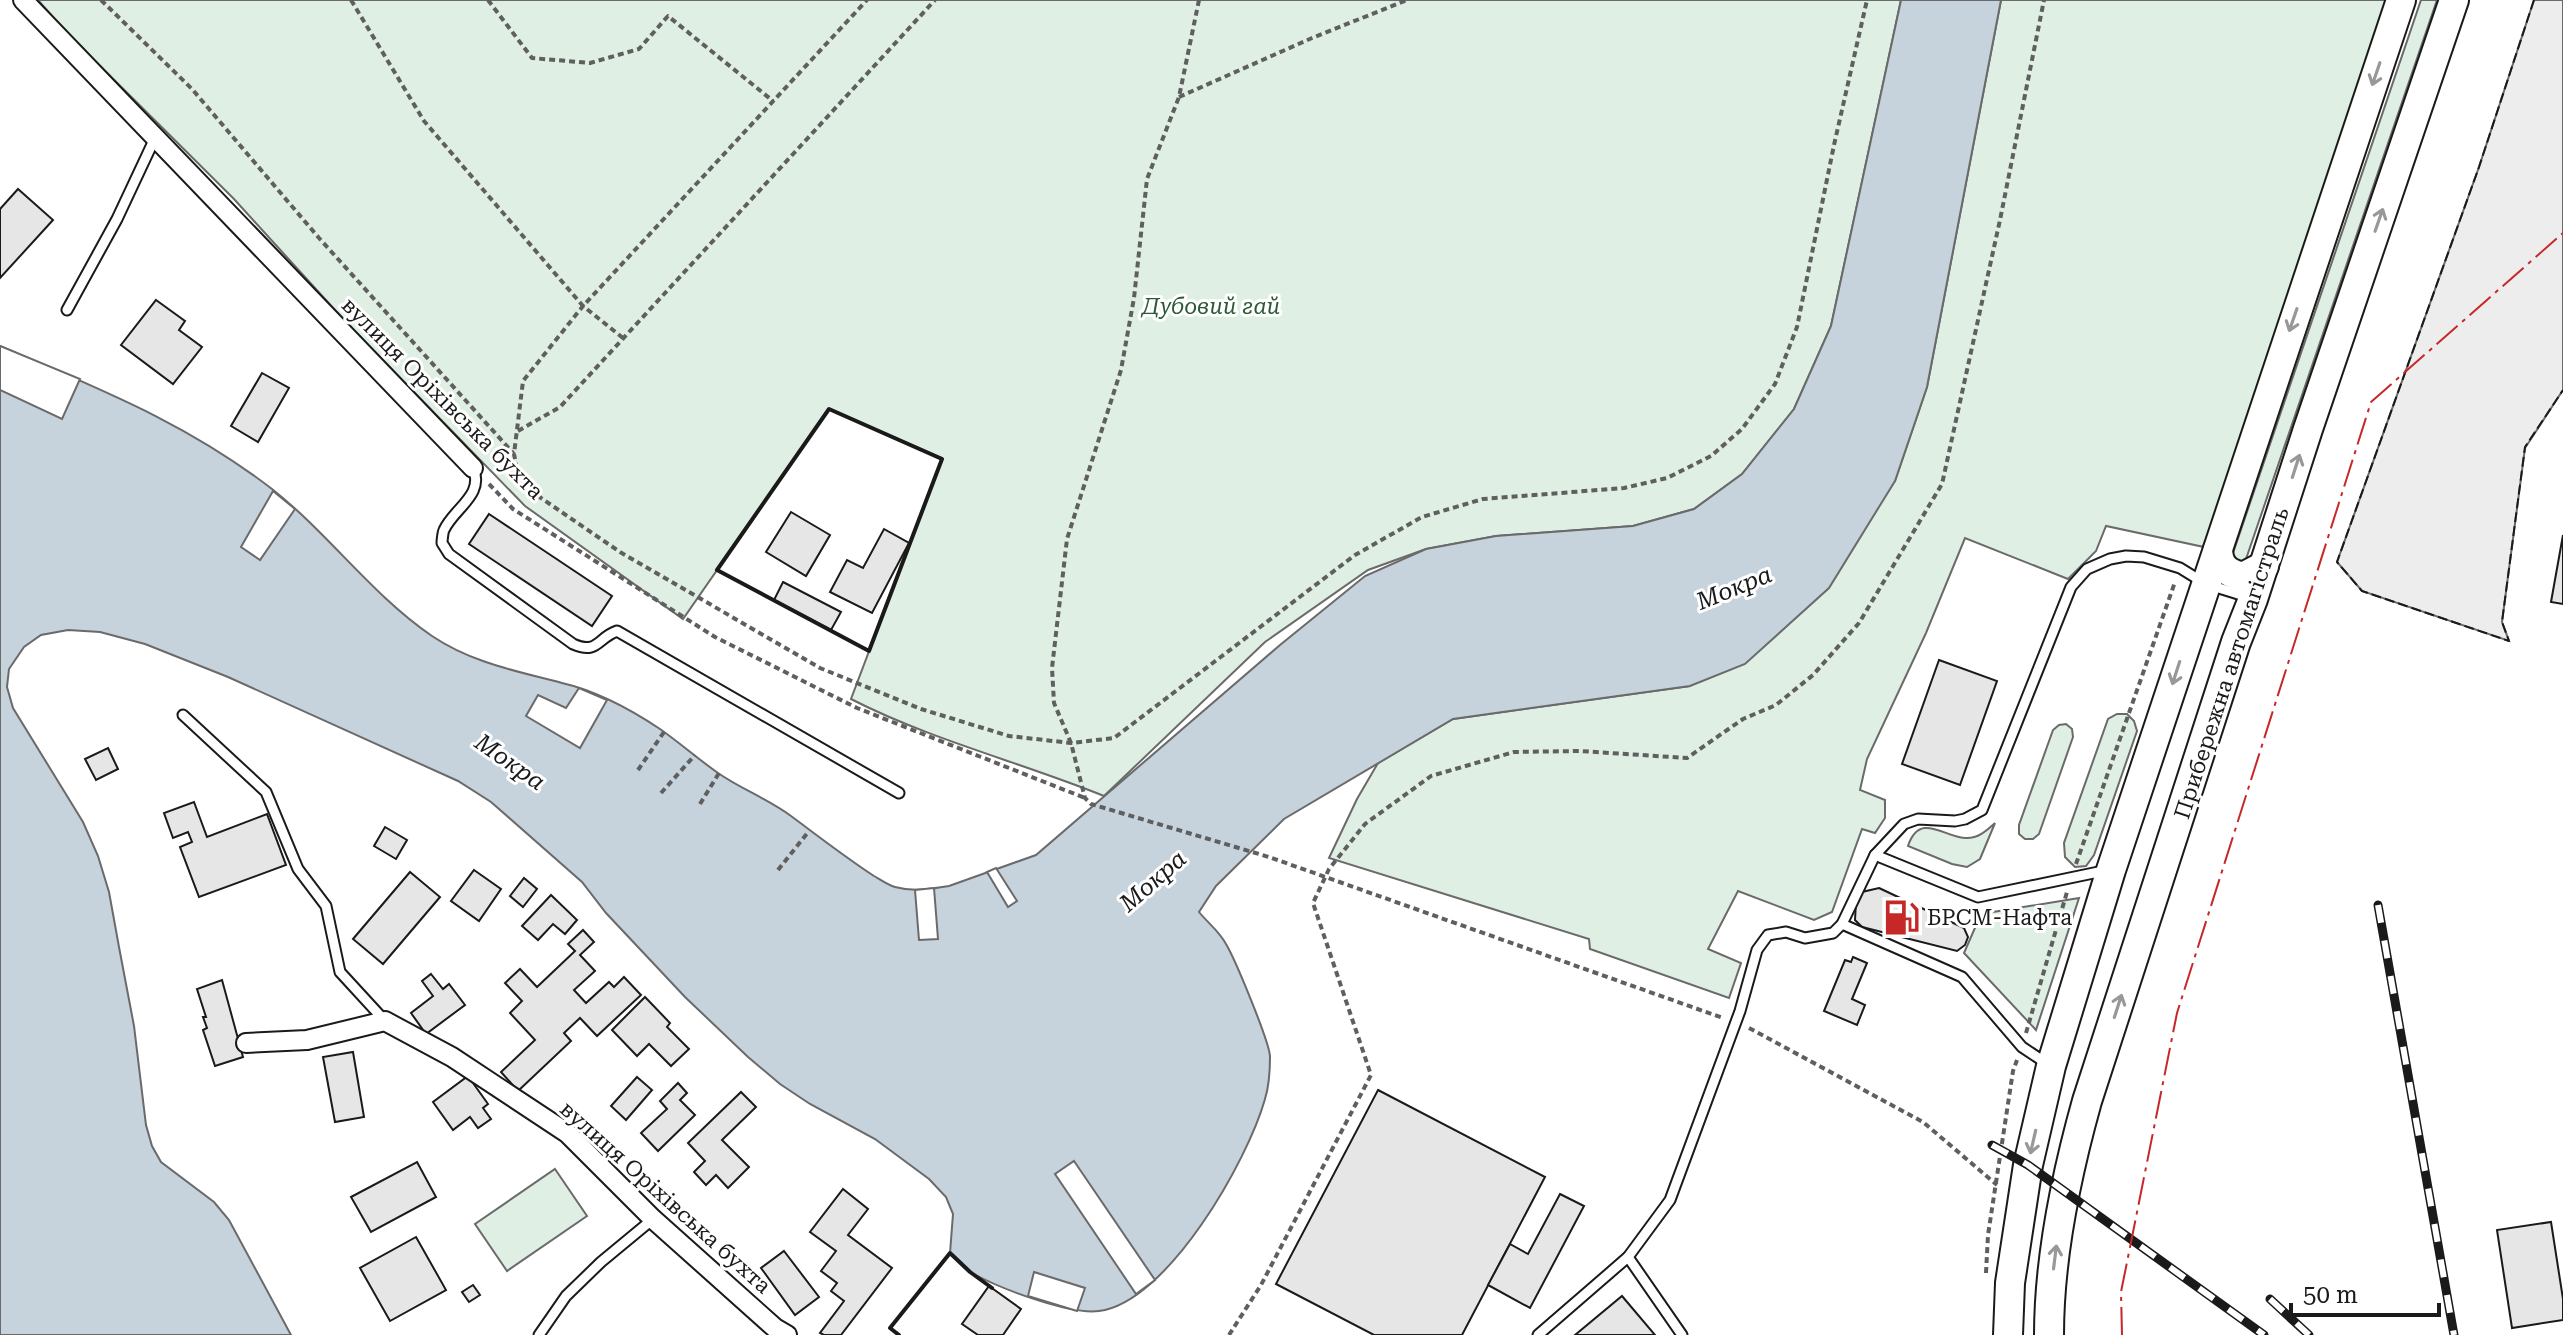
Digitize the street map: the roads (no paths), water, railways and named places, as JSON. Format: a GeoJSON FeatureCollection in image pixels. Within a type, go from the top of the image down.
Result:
{"type":"FeatureCollection","features":[{"type":"Feature","properties":{"kind":"main road"},"geometry":{"type":"LineString","coordinates":[[2008,1335],[2010,1283],[2025,1180],[2051,1066],[2111,870],[2401,0]]}},
{"type":"Feature","properties":{"kind":"main road","name":"Прибережна автомагістраль"},"geometry":{"type":"LineString","coordinates":[[2049,1335],[2055,1254],[2074,1148],[2236,642],[2454,0]]}},
{"type":"Feature","properties":{"kind":"main road"},"geometry":{"type":"LineString","coordinates":[[2218,550],[2219,561],[2228,573],[2243,577],[2264,566]]}},
{"type":"Feature","properties":{"kind":"main road"},"geometry":{"type":"LineString","coordinates":[[2191,629],[2201,619],[2214,615],[2228,619],[2235,629],[2236,642]]}},
{"type":"Feature","properties":{"kind":"street","name":"вулиця Оріхівська бухта"},"geometry":{"type":"LineString","coordinates":[[23,0],[473,468]]}},
{"type":"Feature","properties":{"kind":"street","name":"вулиця Оріхівська бухта"},"geometry":{"type":"LineString","coordinates":[[385,1021],[452,1057],[567,1133],[653,1219],[775,1328],[787,1335]]}},
{"type":"Feature","properties":{"kind":"street"},"geometry":{"type":"LineString","coordinates":[[246,1043],[307,1040],[385,1021]]}},
{"type":"Feature","properties":{"kind":"lane"},"geometry":{"type":"LineString","coordinates":[[67,310],[117,219],[155,138]]}},
{"type":"Feature","properties":{"kind":"lane"},"geometry":{"type":"LineString","coordinates":[[473,468],[477,477],[475,491],[443,530],[442,543],[449,554],[573,644],[584,649],[597,646],[617,631],[899,793]]}},
{"type":"Feature","properties":{"kind":"lane"},"geometry":{"type":"LineString","coordinates":[[1538,1335],[1628,1257],[1670,1200],[1736,1022],[1757,950],[1768,935],[1786,932],[1805,938],[1833,933],[1842,924],[1875,855],[1904,824],[1918,819],[1955,821],[1982,810],[2053,629],[2077,577],[2098,562],[2126,556],[2144,557],[2180,568],[2206,584],[2253,599]]}},
{"type":"Feature","properties":{"kind":"lane"},"geometry":{"type":"LineString","coordinates":[[183,715],[266,792],[298,869],[326,906],[340,972],[385,1021]]}},
{"type":"Feature","properties":{"kind":"lane"},"geometry":{"type":"LineString","coordinates":[[1875,855],[1978,897],[2111,870]]}},
{"type":"Feature","properties":{"kind":"lane"},"geometry":{"type":"LineString","coordinates":[[1842,924],[1962,977],[2022,1047],[2051,1066]]}},
{"type":"Feature","properties":{"kind":"lane"},"geometry":{"type":"LineString","coordinates":[[539,1335],[566,1296],[653,1219]]}},
{"type":"Feature","properties":{"kind":"lane"},"geometry":{"type":"LineString","coordinates":[[1628,1257],[1682,1335]]}},
{"type":"Feature","properties":{"kind":"water","name":"Мокра"},"geometry":{"type":"Polygon","coordinates":[[[1901,0],[2001,0],[1927,387],[1895,481],[1829,588],[1745,664],[1690,686],[1453,719],[1284,819],[1216,886],[1199,912],[1226,944],[1258,1019],[1270,1057],[1266,1094],[1242,1157],[1202,1224],[1152,1283],[1125,1302],[1099,1311],[1070,1309],[1016,1293],[966,1269],[950,1253],[953,1214],[946,1197],[929,1179],[875,1139],[780,1084],[748,1057],[685,997],[606,913],[582,882],[491,802],[458,781],[228,677],[145,644],[100,632],[68,630],[41,635],[24,647],[9,669],[7,687],[13,708],[83,822],[98,856],[109,892],[134,1026],[146,1125],[152,1146],[161,1162],[214,1202],[229,1220],[291,1335],[0,1335],[0,346],[140,408],[239,465],[313,525],[410,620],[447,645],[495,665],[575,686],[625,708],[890,885],[915,890],[949,886],[1036,855],[1365,576],[1426,549],[1496,536],[1633,526],[1694,509],[1742,474],[1794,409],[1831,326],[1901,0]]]}},
{"type":"Feature","properties":{"kind":"railway"},"geometry":{"type":"LineString","coordinates":[[2378,905],[2454,1335]]}},
{"type":"Feature","properties":{"kind":"railway"},"geometry":{"type":"LineString","coordinates":[[1992,1145],[2028,1165],[2264,1335]]}},
{"type":"Feature","properties":{"kind":"railway"},"geometry":{"type":"LineString","coordinates":[[2270,1299],[2309,1335]]}},
{"type":"Feature","properties":{"kind":"place","name":"БРСМ-Нафта"},"geometry":{"type":"Point","coordinates":[1901,917]}},
{"type":"Feature","properties":{"kind":"park label","name":"Дубовий гай"},"geometry":{"type":"Point","coordinates":[1211,306]}}]}
